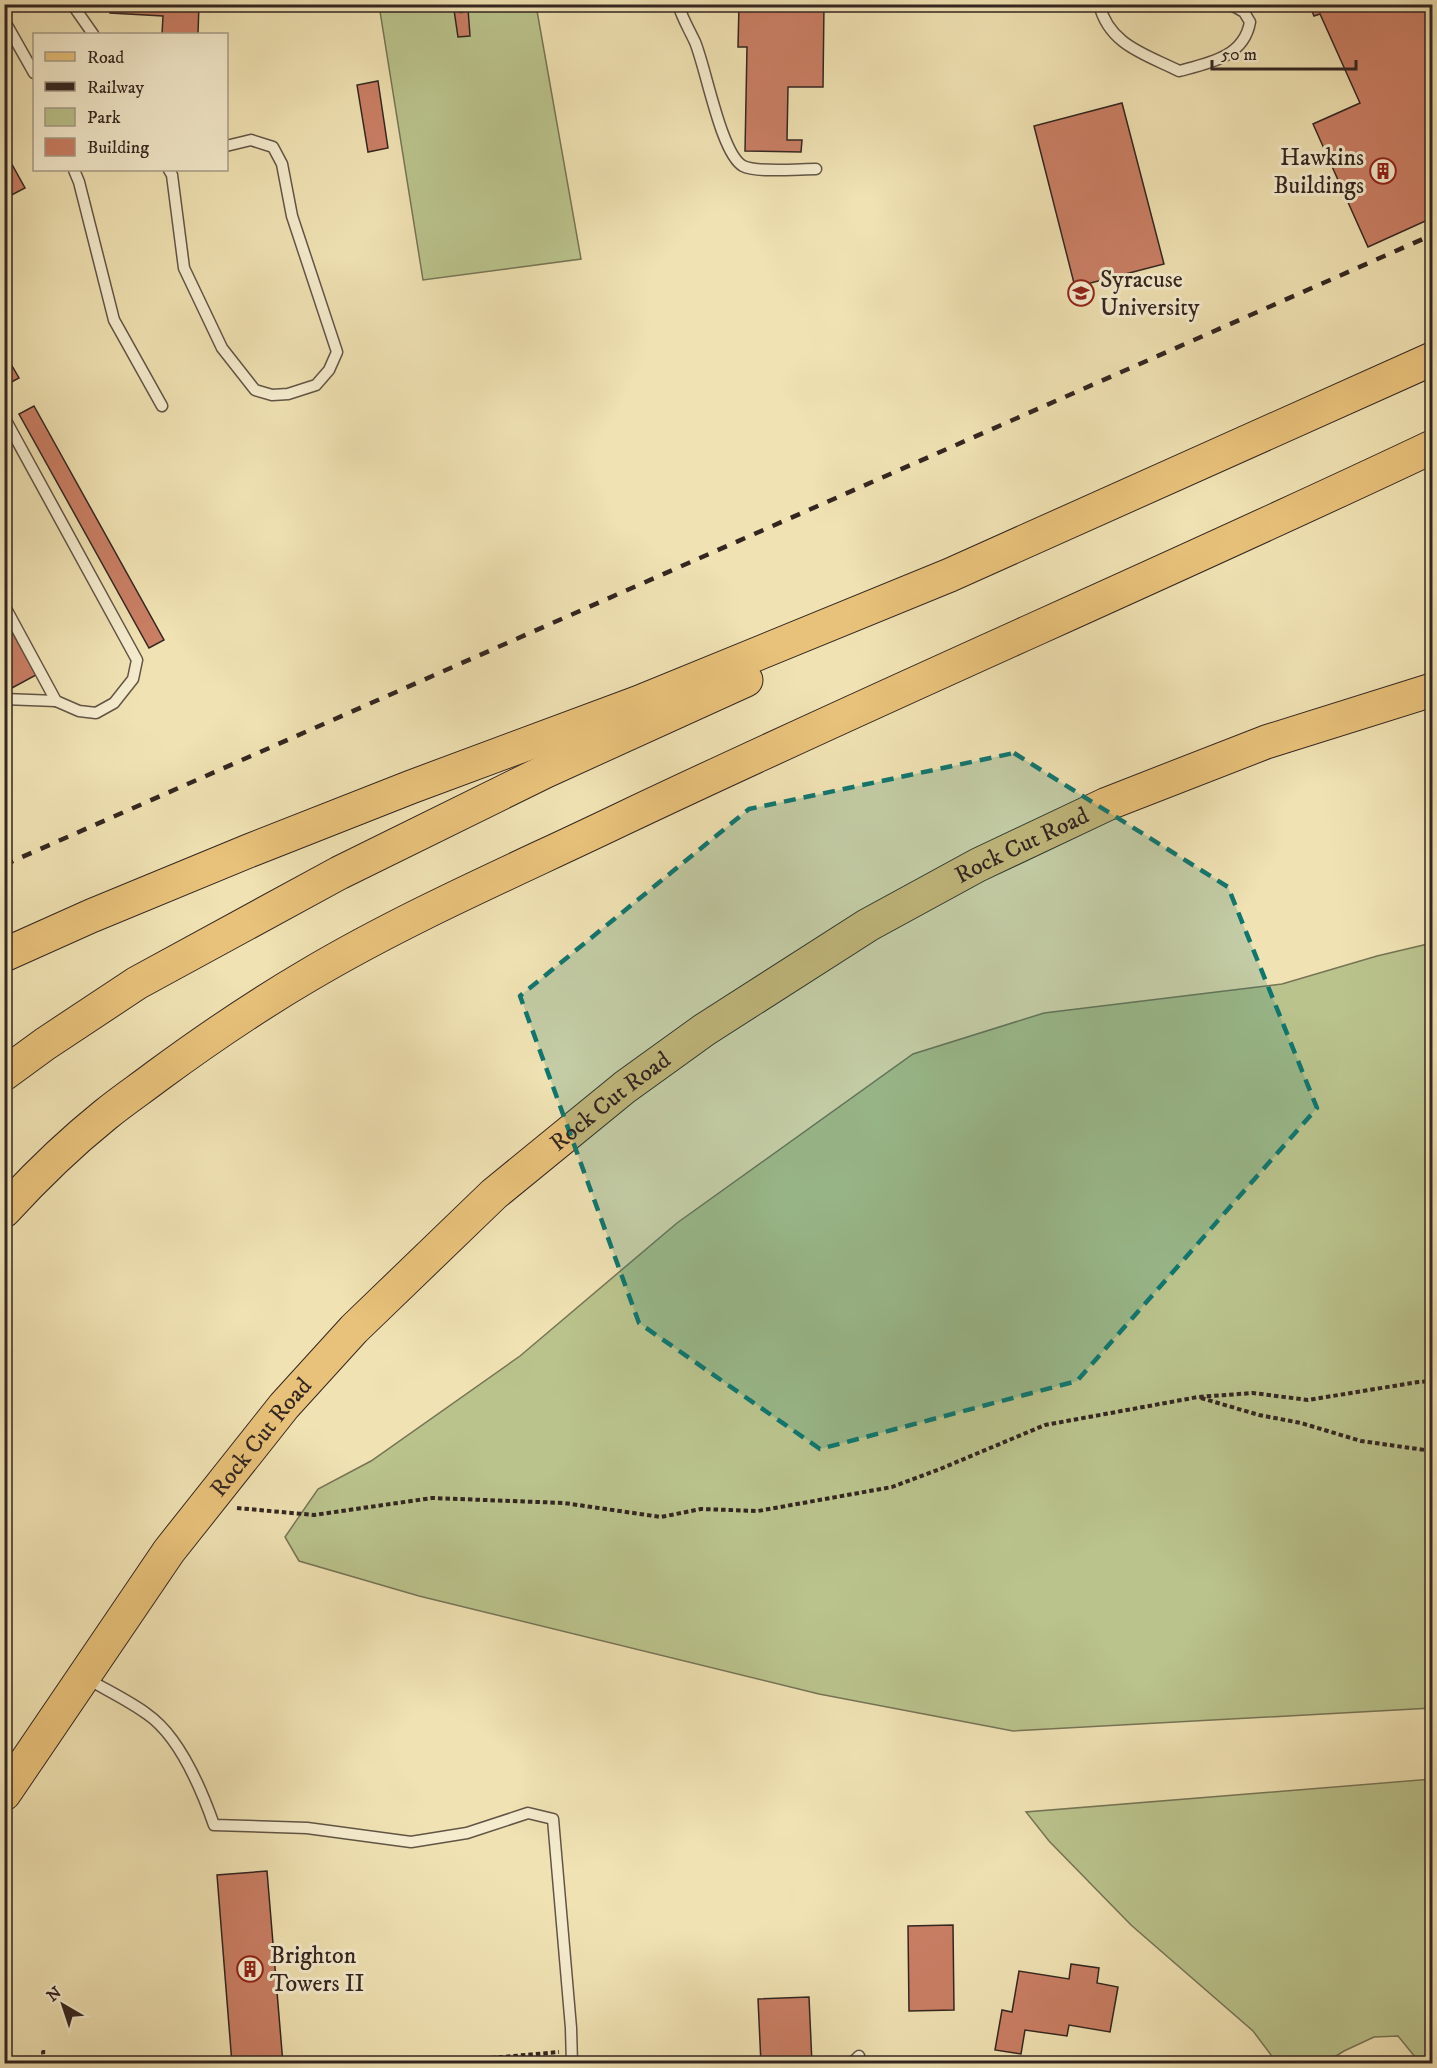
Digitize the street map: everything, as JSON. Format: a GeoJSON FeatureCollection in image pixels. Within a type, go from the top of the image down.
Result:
{"type":"FeatureCollection","features":[{"type":"Feature","properties":{"kind":"main road"},"geometry":{"type":"LineString","coordinates":[[4,955],[91,916],[251,850],[411,787],[637,703],[950,575],[1432,359]]}},
{"type":"Feature","properties":{"kind":"main road"},"geometry":{"type":"LineString","coordinates":[[4,1211],[25,1188],[105,1115],[184,1056],[306,976],[406,922],[735,766],[1323,499],[1432,447]]}},
{"type":"Feature","properties":{"kind":"main road"},"geometry":{"type":"LineString","coordinates":[[1323,499],[1432,455]]}},
{"type":"Feature","properties":{"kind":"main road"},"geometry":{"type":"LineString","coordinates":[[4,1074],[137,982],[339,873],[546,771],[736,686],[950,575]]}},
{"type":"Feature","properties":{"kind":"main road","name":"Rock Cut Road"},"geometry":{"type":"LineString","coordinates":[[4,1794],[169,1551],[284,1406],[354,1329],[494,1194],[625,1087],[704,1030],[868,925],[978,865],[1107,804],[1266,742],[1432,690]]}},
{"type":"Feature","properties":{"kind":"lane"},"geometry":{"type":"LineString","coordinates":[[72,4],[92,33]]}},
{"type":"Feature","properties":{"kind":"lane"},"geometry":{"type":"LineString","coordinates":[[678,4],[683,21],[695,43],[729,150],[741,165],[755,170],[816,169]]}},
{"type":"Feature","properties":{"kind":"lane"},"geometry":{"type":"LineString","coordinates":[[1099,4],[1103,21],[1124,44],[1179,71],[1219,61],[1242,42],[1248,33],[1250,22],[1244,12],[1230,4]]}},
{"type":"Feature","properties":{"kind":"lane"},"geometry":{"type":"LineString","coordinates":[[4,20],[33,71]]}},
{"type":"Feature","properties":{"kind":"lane"},"geometry":{"type":"LineString","coordinates":[[170,171],[184,268],[222,348],[255,390],[272,395],[288,394],[315,385],[329,370],[337,352],[292,216],[282,164],[273,147],[251,140],[228,146]]}},
{"type":"Feature","properties":{"kind":"lane"},"geometry":{"type":"LineString","coordinates":[[75,171],[114,320],[162,405]]}},
{"type":"Feature","properties":{"kind":"lane"},"geometry":{"type":"LineString","coordinates":[[4,417],[137,660],[133,679],[114,703],[96,712],[79,711],[56,701],[4,699]]}},
{"type":"Feature","properties":{"kind":"lane"},"geometry":{"type":"LineString","coordinates":[[4,605],[56,701]]}},
{"type":"Feature","properties":{"kind":"lane"},"geometry":{"type":"LineString","coordinates":[[84,1677],[148,1714],[169,1734],[202,1790],[214,1825],[307,1828],[411,1842],[466,1833],[528,1813],[553,1819],[572,2064]]}},
{"type":"Feature","properties":{"kind":"path"},"geometry":{"type":"LineString","coordinates":[[206,1504],[314,1515],[432,1498],[564,1503],[661,1518],[701,1509],[758,1511],[892,1487],[1045,1425],[1198,1397],[1253,1393],[1308,1400],[1418,1382],[1432,1382]]}},
{"type":"Feature","properties":{"kind":"path"},"geometry":{"type":"LineString","coordinates":[[1198,1397],[1259,1415],[1302,1423],[1361,1441],[1432,1451]]}},
{"type":"Feature","properties":{"kind":"path"},"geometry":{"type":"LineString","coordinates":[[491,2058],[559,2053],[561,2049],[557,2030],[571,2028]]}},
{"type":"Feature","properties":{"kind":"path"},"geometry":{"type":"LineString","coordinates":[[37,2064],[44,2062],[43,2052],[48,2052]]}},
{"type":"Feature","properties":{"kind":"highlighted area"},"geometry":{"type":"Polygon","coordinates":[[[1014,753],[1228,887],[1317,1108],[1077,1381],[820,1449],[639,1323],[520,996],[749,809],[1014,753]]]}},
{"type":"Feature","properties":{"kind":"green space"},"geometry":{"type":"Polygon","coordinates":[[[379,5],[536,5],[581,259],[423,280],[379,5]]]}},
{"type":"Feature","properties":{"kind":"green space"},"geometry":{"type":"Polygon","coordinates":[[[1432,943],[1432,1708],[1013,1731],[819,1694],[419,1596],[299,1561],[285,1537],[318,1489],[371,1461],[520,1356],[677,1223],[913,1054],[1044,1013],[1282,984],[1377,956],[1432,943]]]}},
{"type":"Feature","properties":{"kind":"green space"},"geometry":{"type":"Polygon","coordinates":[[[1432,1779],[1432,2063],[1420,2063],[1398,2036],[1374,2037],[1325,2063],[1277,2063],[1253,2031],[1131,1925],[1049,1841],[1026,1812],[1432,1779]]]}},
{"type":"Feature","properties":{"kind":"building"},"geometry":{"type":"Polygon","coordinates":[[[110,4],[199,4],[198,33],[162,33],[163,16],[110,13],[110,4]]]}},
{"type":"Feature","properties":{"kind":"building"},"geometry":{"type":"Polygon","coordinates":[[[739,4],[824,4],[823,87],[788,87],[787,140],[802,140],[801,152],[745,151],[747,47],[738,47],[739,4]]]}},
{"type":"Feature","properties":{"kind":"building","name":"Hawkins Buildings"},"geometry":{"type":"Polygon","coordinates":[[[1309,4],[1432,4],[1432,218],[1368,247],[1313,124],[1360,103],[1320,14],[1314,16],[1309,4]]]}},
{"type":"Feature","properties":{"kind":"building"},"geometry":{"type":"Polygon","coordinates":[[[468,9],[470,36],[458,37],[454,10],[468,9]]]}},
{"type":"Feature","properties":{"kind":"building"},"geometry":{"type":"Polygon","coordinates":[[[378,81],[388,148],[368,152],[357,85],[378,81]]]}},
{"type":"Feature","properties":{"kind":"building"},"geometry":{"type":"Polygon","coordinates":[[[1122,103],[1164,264],[1075,287],[1034,126],[1122,103]]]}},
{"type":"Feature","properties":{"kind":"building"},"geometry":{"type":"Polygon","coordinates":[[[4,150],[25,188],[4,199],[4,150]]]}},
{"type":"Feature","properties":{"kind":"building"},"geometry":{"type":"Polygon","coordinates":[[[4,352],[19,378],[4,386],[4,352]]]}},
{"type":"Feature","properties":{"kind":"building"},"geometry":{"type":"Polygon","coordinates":[[[34,406],[164,640],[149,648],[19,414],[34,406]]]}},
{"type":"Feature","properties":{"kind":"building"},"geometry":{"type":"Polygon","coordinates":[[[4,617],[36,675],[12,688],[4,673],[4,617]]]}},
{"type":"Feature","properties":{"kind":"building","name":"Brighton Towers II"},"geometry":{"type":"Polygon","coordinates":[[[267,1871],[283,2064],[232,2064],[217,1875],[267,1871]]]}},
{"type":"Feature","properties":{"kind":"building"},"geometry":{"type":"Polygon","coordinates":[[[953,1925],[954,2010],[909,2011],[908,1926],[953,1925]]]}},
{"type":"Feature","properties":{"kind":"building"},"geometry":{"type":"Polygon","coordinates":[[[1071,1964],[1099,1968],[1097,1983],[1118,1987],[1110,2032],[1069,2025],[1067,2036],[1025,2030],[1021,2054],[995,2050],[1002,2010],[1012,2012],[1019,1971],[1069,1979],[1071,1964]]]}},
{"type":"Feature","properties":{"kind":"building"},"geometry":{"type":"Polygon","coordinates":[[[809,1997],[812,2064],[761,2064],[758,1999],[809,1997]]]}},
{"type":"Feature","properties":{"kind":"railway"},"geometry":{"type":"LineString","coordinates":[[4,865],[1432,235]]}},
{"type":"Feature","properties":{"kind":"place","name":"Hawkins Buildings"},"geometry":{"type":"Point","coordinates":[1383,171]}},
{"type":"Feature","properties":{"kind":"place","name":"Syracuse University"},"geometry":{"type":"Point","coordinates":[1081,293]}},
{"type":"Feature","properties":{"kind":"place","name":"Brighton Towers II"},"geometry":{"type":"Point","coordinates":[250,1969]}}]}
